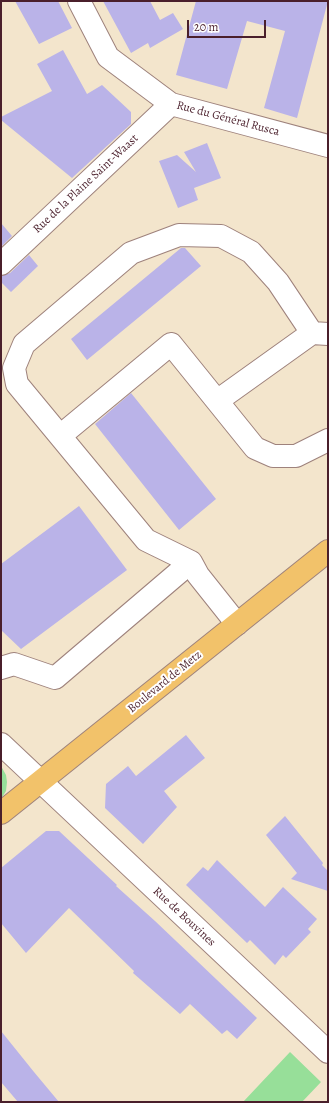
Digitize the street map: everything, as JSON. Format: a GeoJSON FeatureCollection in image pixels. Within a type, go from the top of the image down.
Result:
{"type":"FeatureCollection","features":[{"type":"Feature","properties":{"kind":"main road","name":"Boulevard de Metz"},"geometry":{"type":"LineString","coordinates":[[1,813],[328,552]]}},
{"type":"Feature","properties":{"kind":"street","name":"Rue du Général Rusca"},"geometry":{"type":"LineString","coordinates":[[79,1],[108,57],[171,104],[328,146]]}},
{"type":"Feature","properties":{"kind":"street","name":"Rue de la Plaine Saint-Waast"},"geometry":{"type":"LineString","coordinates":[[1,264],[171,104]]}},
{"type":"Feature","properties":{"kind":"street"},"geometry":{"type":"LineString","coordinates":[[217,401],[320,334],[278,282],[251,252],[221,236],[179,234],[131,253],[24,344],[14,368],[17,384],[146,540],[191,562],[198,575],[237,624]]}},
{"type":"Feature","properties":{"kind":"street"},"geometry":{"type":"LineString","coordinates":[[60,436],[171,344],[255,448],[273,456],[296,456],[328,440]]}},
{"type":"Feature","properties":{"kind":"street"},"geometry":{"type":"LineString","coordinates":[[1,668],[14,664],[55,678],[191,562]]}},
{"type":"Feature","properties":{"kind":"street","name":"Rue de Bouvines"},"geometry":{"type":"LineString","coordinates":[[1,744],[328,1052]]}},
{"type":"Feature","properties":{"kind":"green space"},"geometry":{"type":"Polygon","coordinates":[[[1,766],[6,775],[7,782],[6,791],[1,799],[1,766]]]}},
{"type":"Feature","properties":{"kind":"green space"},"geometry":{"type":"Polygon","coordinates":[[[290,1052],[321,1082],[302,1102],[243,1102],[290,1052]]]}},
{"type":"Feature","properties":{"kind":"building"},"geometry":{"type":"Polygon","coordinates":[[[15,1],[58,1],[72,28],[39,44],[15,1]]]}},
{"type":"Feature","properties":{"kind":"building"},"geometry":{"type":"Polygon","coordinates":[[[103,1],[150,1],[160,20],[173,13],[183,29],[150,48],[148,43],[131,53],[103,1]]]}},
{"type":"Feature","properties":{"kind":"building"},"geometry":{"type":"Polygon","coordinates":[[[196,1],[328,1],[297,118],[264,108],[285,31],[247,21],[227,89],[176,75],[196,1]]]}},
{"type":"Feature","properties":{"kind":"building"},"geometry":{"type":"Polygon","coordinates":[[[63,50],[87,94],[102,85],[131,112],[131,124],[72,178],[1,120],[1,117],[52,91],[37,64],[63,50]]]}},
{"type":"Feature","properties":{"kind":"building"},"geometry":{"type":"Polygon","coordinates":[[[207,143],[221,178],[194,188],[198,200],[178,208],[159,161],[177,155],[196,172],[184,152],[207,143]]]}},
{"type":"Feature","properties":{"kind":"building"},"geometry":{"type":"Polygon","coordinates":[[[1,223],[12,236],[1,247],[1,223]]]}},
{"type":"Feature","properties":{"kind":"building"},"geometry":{"type":"Polygon","coordinates":[[[181,248],[185,248],[201,266],[87,360],[71,339],[181,248]]]}},
{"type":"Feature","properties":{"kind":"building"},"geometry":{"type":"Polygon","coordinates":[[[29,255],[38,266],[11,292],[1,282],[1,276],[10,273],[29,255]]]}},
{"type":"Feature","properties":{"kind":"building"},"geometry":{"type":"Polygon","coordinates":[[[131,393],[216,499],[179,530],[95,424],[131,393]]]}},
{"type":"Feature","properties":{"kind":"building"},"geometry":{"type":"Polygon","coordinates":[[[79,506],[127,570],[21,649],[1,630],[1,564],[79,506]]]}},
{"type":"Feature","properties":{"kind":"building"},"geometry":{"type":"Polygon","coordinates":[[[186,735],[205,758],[164,791],[177,807],[143,844],[105,808],[106,784],[128,766],[136,776],[186,735]]]}},
{"type":"Feature","properties":{"kind":"building"},"geometry":{"type":"Polygon","coordinates":[[[285,816],[328,871],[328,891],[291,879],[297,873],[266,835],[285,816]]]}},
{"type":"Feature","properties":{"kind":"building"},"geometry":{"type":"Polygon","coordinates":[[[46,831],[59,831],[257,1018],[237,1039],[227,1030],[222,1034],[190,1004],[180,1014],[133,973],[134,971],[69,908],[26,953],[1,923],[1,868],[46,831]]]}},
{"type":"Feature","properties":{"kind":"building"},"geometry":{"type":"Polygon","coordinates":[[[217,860],[265,907],[283,887],[317,919],[308,929],[311,932],[286,958],[283,955],[275,965],[250,940],[247,943],[186,885],[203,867],[208,871],[217,860]]]}},
{"type":"Feature","properties":{"kind":"building"},"geometry":{"type":"Polygon","coordinates":[[[1,1031],[59,1102],[18,1102],[1,1082],[1,1031]]]}}]}
